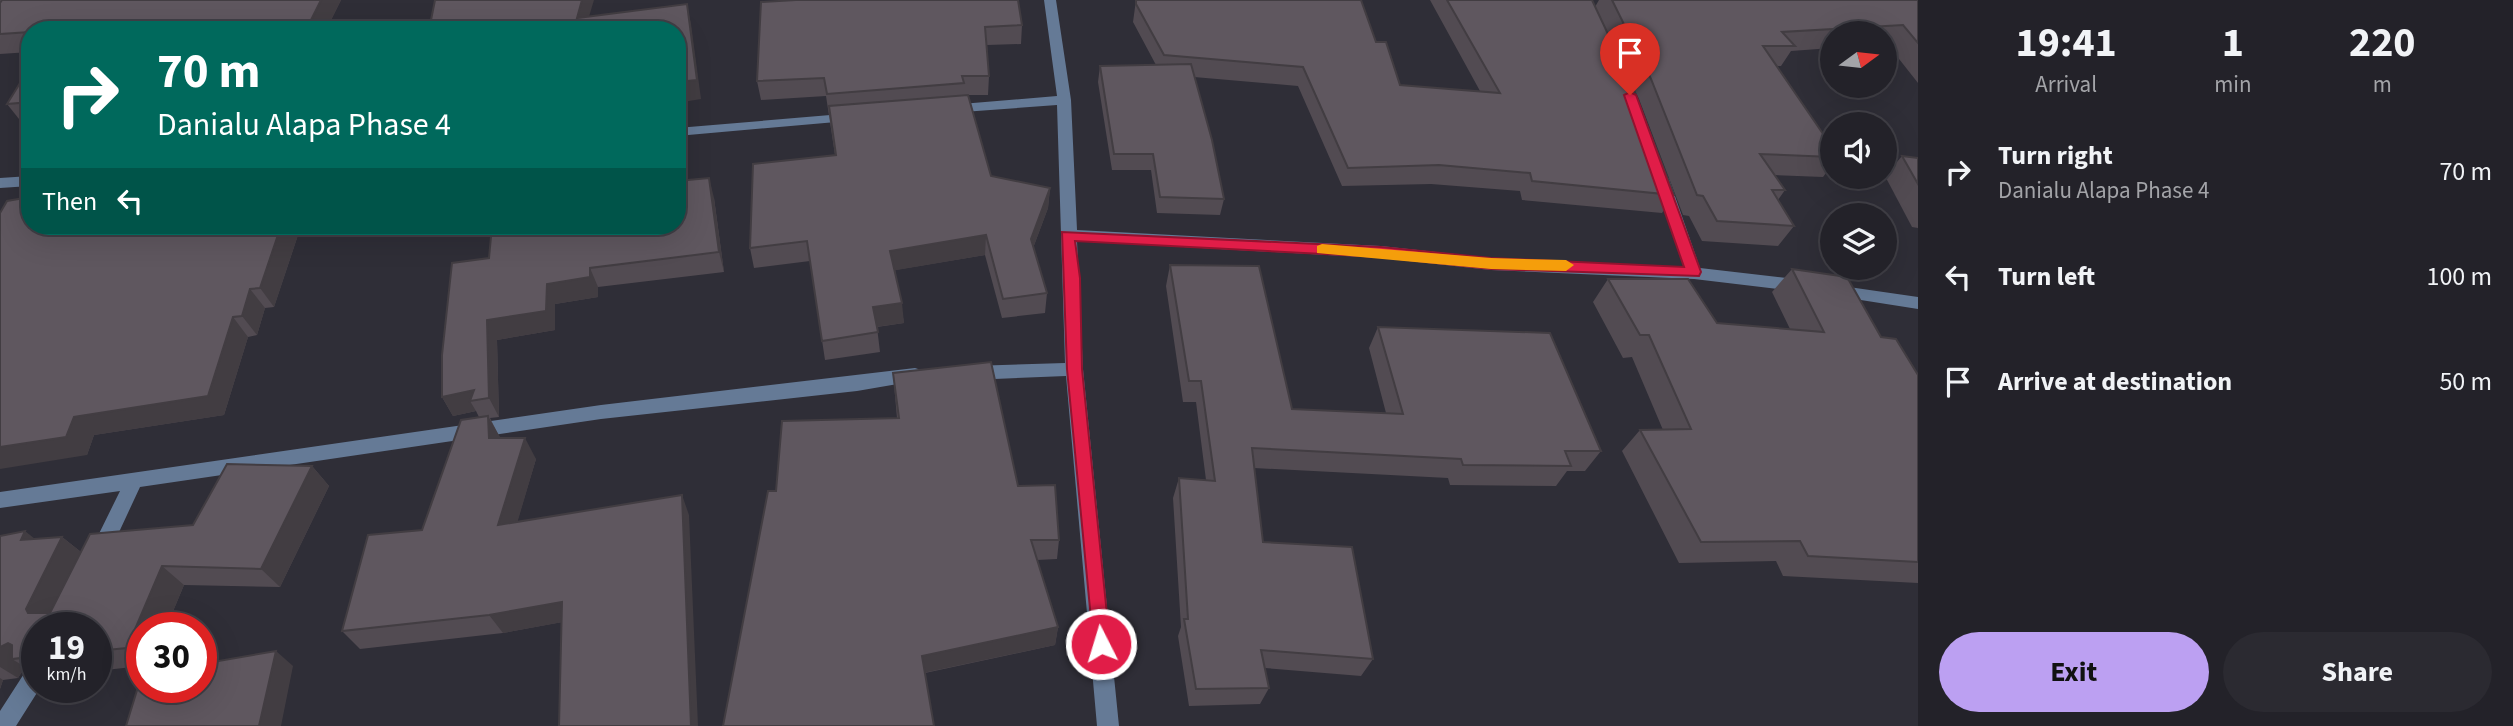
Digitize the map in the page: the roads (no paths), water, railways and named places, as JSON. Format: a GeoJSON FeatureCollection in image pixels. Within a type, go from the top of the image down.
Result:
{"type":"FeatureCollection","features":[{"type":"Feature","properties":{"kind":"street"},"geometry":{"type":"LineString","coordinates":[[1050,0],[1064,100],[1067,235],[1073,278],[1074,369],[1108,726]]}},
{"type":"Feature","properties":{"kind":"street"},"geometry":{"type":"LineString","coordinates":[[940,110],[1064,100]]}},
{"type":"Feature","properties":{"kind":"street"},"geometry":{"type":"LineString","coordinates":[[686,131],[870,116]]}},
{"type":"Feature","properties":{"kind":"street"},"geometry":{"type":"LineString","coordinates":[[1655,160],[1694,272]]}},
{"type":"Feature","properties":{"kind":"street"},"geometry":{"type":"LineString","coordinates":[[0,183],[21,182]]}},
{"type":"Feature","properties":{"kind":"street"},"geometry":{"type":"LineString","coordinates":[[1067,235],[1381,252],[1491,264],[1694,272],[1918,303]]}},
{"type":"Feature","properties":{"kind":"street"},"geometry":{"type":"LineString","coordinates":[[956,373],[1074,369]]}},
{"type":"Feature","properties":{"kind":"street"},"geometry":{"type":"LineString","coordinates":[[0,500],[133,483],[246,462],[601,412],[930,374]]}},
{"type":"Feature","properties":{"kind":"street"},"geometry":{"type":"LineString","coordinates":[[93,566],[133,483]]}},
{"type":"Feature","properties":{"kind":"street"},"geometry":{"type":"LineString","coordinates":[[3,726],[21,698]]}}]}
